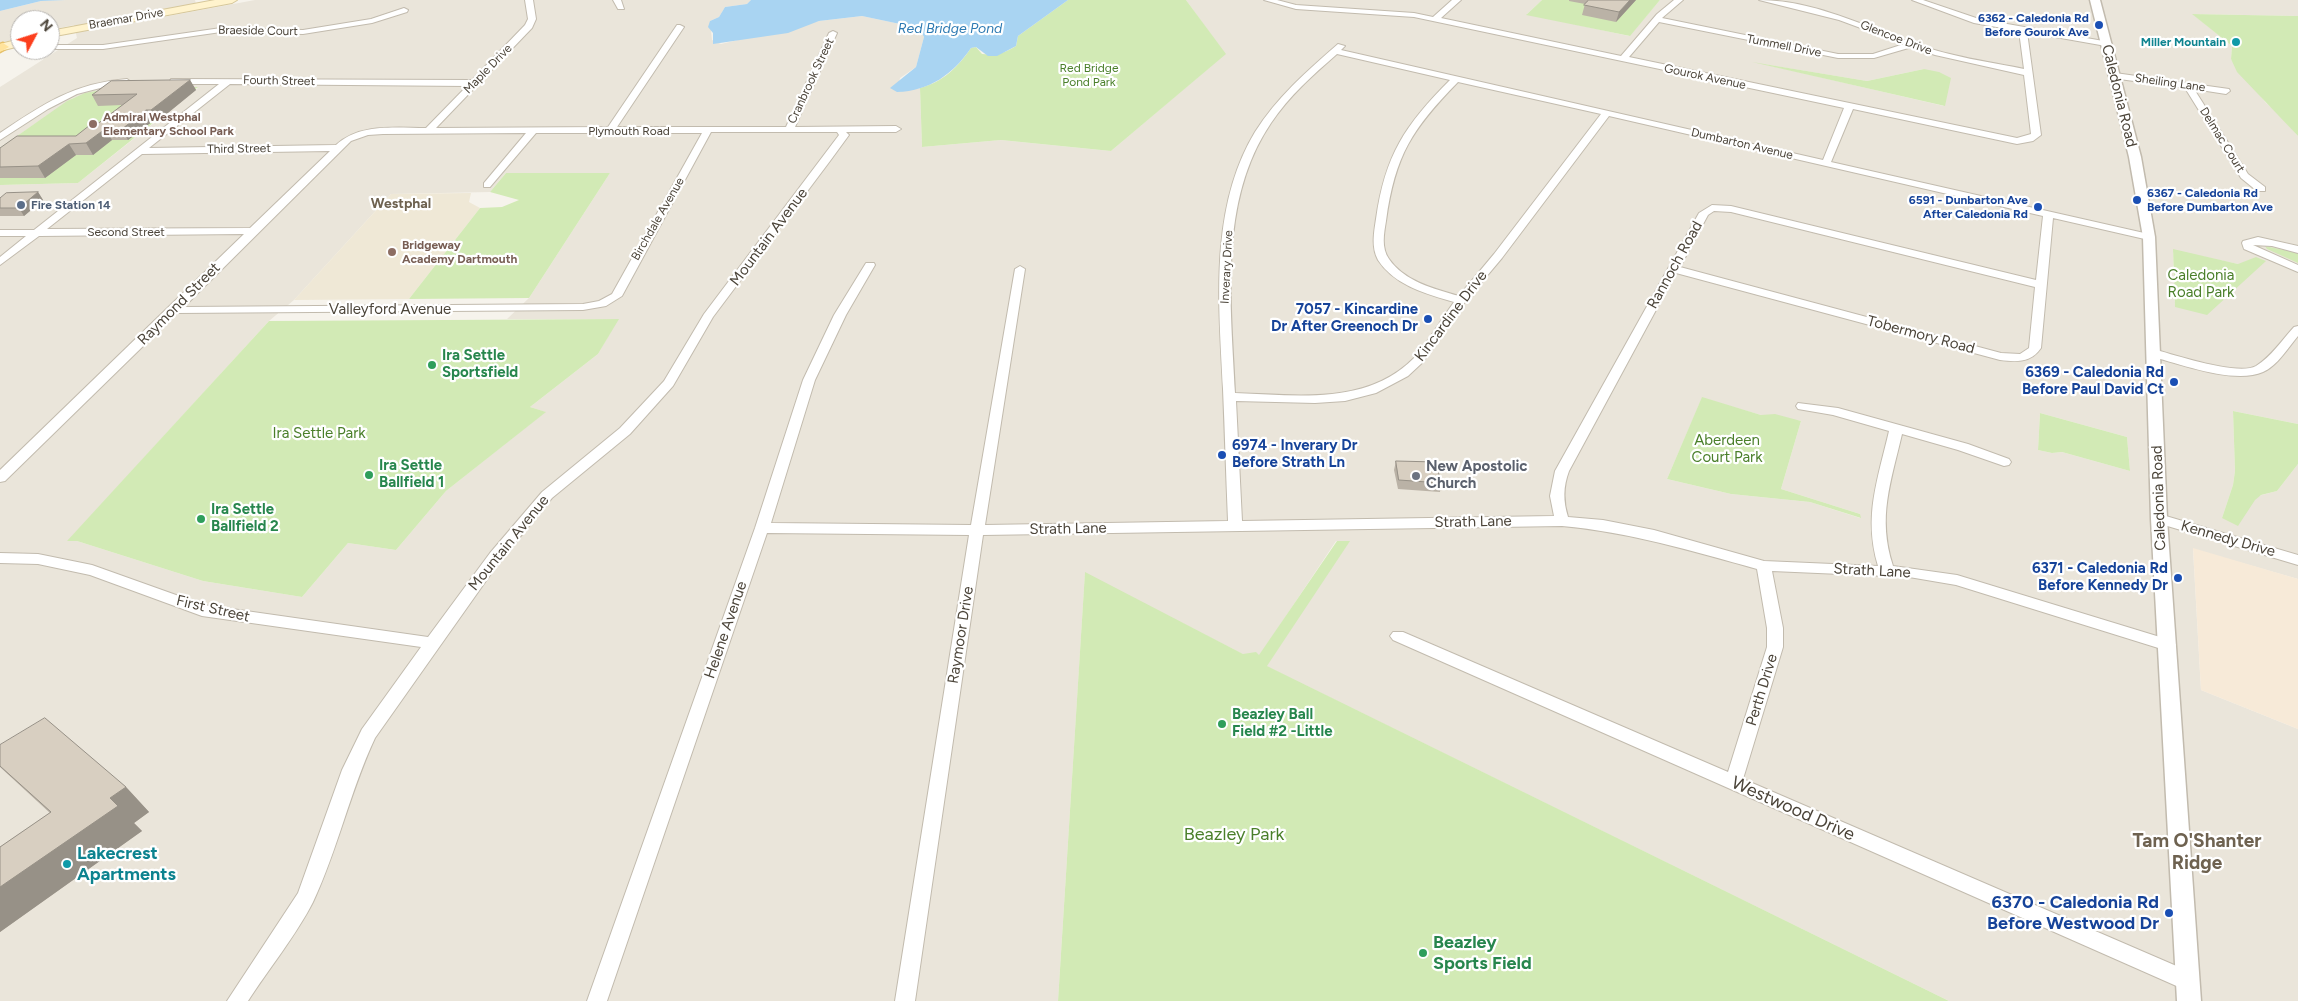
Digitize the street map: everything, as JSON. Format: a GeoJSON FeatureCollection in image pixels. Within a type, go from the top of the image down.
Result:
{"type":"FeatureCollection","features":[{"type":"Feature","properties":{"kind":"main road","name":"Braemar Drive"},"geometry":{"type":"LineString","coordinates":[[60,32],[232,0]]}},
{"type":"Feature","properties":{"kind":"street","name":"Maple Drive"},"geometry":{"type":"LineString","coordinates":[[427,132],[529,26],[532,19],[529,0]]}},
{"type":"Feature","properties":{"kind":"street","name":"Gourok Avenue"},"geometry":{"type":"LineString","coordinates":[[1268,0],[1296,7],[1390,12],[1435,19],[2000,139],[2025,141],[2036,135],[2024,30]]}},
{"type":"Feature","properties":{"kind":"street"},"geometry":{"type":"LineString","coordinates":[[1350,9],[1353,0]]}},
{"type":"Feature","properties":{"kind":"street"},"geometry":{"type":"LineString","coordinates":[[1435,19],[1456,0]]}},
{"type":"Feature","properties":{"kind":"street"},"geometry":{"type":"LineString","coordinates":[[1624,59],[1678,0]]}},
{"type":"Feature","properties":{"kind":"street","name":"Glencoe Drive"},"geometry":{"type":"LineString","coordinates":[[1764,0],[1836,16],[1910,45],[1962,60],[2029,73]]}},
{"type":"Feature","properties":{"kind":"street"},"geometry":{"type":"LineString","coordinates":[[1916,0],[1967,19],[2106,44]]}},
{"type":"Feature","properties":{"kind":"street","name":"Caledonia Road"},"geometry":{"type":"LineString","coordinates":[[2096,0],[2135,157],[2149,237],[2159,472],[2159,519],[2189,991]]}},
{"type":"Feature","properties":{"kind":"street","name":"Braeside Court"},"geometry":{"type":"LineString","coordinates":[[60,47],[103,47],[221,30],[303,32],[372,21],[404,10]]}},
{"type":"Feature","properties":{"kind":"street","name":"Tummell Drive"},"geometry":{"type":"LineString","coordinates":[[1658,20],[1832,55],[1874,56],[1910,45]]}},
{"type":"Feature","properties":{"kind":"street"},"geometry":{"type":"LineString","coordinates":[[610,131],[680,27]]}},
{"type":"Feature","properties":{"kind":"street","name":"Cranbrook Street"},"geometry":{"type":"LineString","coordinates":[[788,130],[833,33]]}},
{"type":"Feature","properties":{"kind":"street","name":"Dumbarton Avenue"},"geometry":{"type":"LineString","coordinates":[[1338,49],[1606,114],[2149,237]]}},
{"type":"Feature","properties":{"kind":"street","name":"Inverary Drive"},"geometry":{"type":"LineString","coordinates":[[1235,526],[1224,300],[1229,229],[1242,169],[1258,136],[1274,112],[1313,68],[1338,49]]}},
{"type":"Feature","properties":{"kind":"street","name":"Sheiling Lane"},"geometry":{"type":"LineString","coordinates":[[2115,76],[2226,91]]}},
{"type":"Feature","properties":{"kind":"street"},"geometry":{"type":"LineString","coordinates":[[1456,79],[1422,114],[1405,137],[1391,163],[1382,199],[1378,244],[1383,259],[1404,278],[1421,288],[1461,300]]}},
{"type":"Feature","properties":{"kind":"street","name":"Fourth Street"},"geometry":{"type":"LineString","coordinates":[[163,81],[475,83]]}},
{"type":"Feature","properties":{"kind":"street"},"geometry":{"type":"LineString","coordinates":[[0,262],[228,81]]}},
{"type":"Feature","properties":{"kind":"street"},"geometry":{"type":"LineString","coordinates":[[0,138],[57,98],[84,88],[108,83],[136,82]]}},
{"type":"Feature","properties":{"kind":"street","name":"Delmac Court"},"geometry":{"type":"LineString","coordinates":[[2188,86],[2244,176],[2261,189]]}},
{"type":"Feature","properties":{"kind":"street"},"geometry":{"type":"LineString","coordinates":[[1826,163],[1849,107]]}},
{"type":"Feature","properties":{"kind":"street","name":"Kincardine Drive"},"geometry":{"type":"LineString","coordinates":[[1229,397],[1325,399],[1359,394],[1381,386],[1412,366],[1606,114]]}},
{"type":"Feature","properties":{"kind":"street","name":"Plymouth Road"},"geometry":{"type":"LineString","coordinates":[[362,134],[375,131],[707,132],[896,129]]}},
{"type":"Feature","properties":{"kind":"street","name":"Mountain Avenue"},"geometry":{"type":"LineString","coordinates":[[237,1001],[305,898],[351,770],[368,734],[431,643],[496,557],[547,495],[625,431],[669,383],[708,316],[827,159],[844,135],[841,131]]}},
{"type":"Feature","properties":{"kind":"street"},"geometry":{"type":"LineString","coordinates":[[487,184],[532,132]]}},
{"type":"Feature","properties":{"kind":"street","name":"Birchdale Avenue"},"geometry":{"type":"LineString","coordinates":[[605,303],[616,296],[707,132]]}},
{"type":"Feature","properties":{"kind":"street","name":"Raymond Street"},"geometry":{"type":"LineString","coordinates":[[0,478],[348,139],[362,134]]}},
{"type":"Feature","properties":{"kind":"street","name":"Third Street"},"geometry":{"type":"LineString","coordinates":[[138,151],[339,148]]}},
{"type":"Feature","properties":{"kind":"street","name":"Rannoch Road"},"geometry":{"type":"LineString","coordinates":[[1562,521],[1557,507],[1556,492],[1562,470],[1704,213],[1708,210],[1721,208],[2041,285]]}},
{"type":"Feature","properties":{"kind":"street","name":"Tobermory Road"},"geometry":{"type":"LineString","coordinates":[[1674,269],[2000,356],[2015,358],[2032,354],[2035,348],[2048,214]]}},
{"type":"Feature","properties":{"kind":"street","name":"Second Street"},"geometry":{"type":"LineString","coordinates":[[0,233],[253,231]]}},
{"type":"Feature","properties":{"kind":"street"},"geometry":{"type":"LineString","coordinates":[[2298,250],[2262,242],[2252,241],[2247,244],[2248,247],[2255,251],[2298,269]]}},
{"type":"Feature","properties":{"kind":"street","name":"Helene Avenue"},"geometry":{"type":"LineString","coordinates":[[597,1001],[762,528],[809,380],[840,315],[870,265]]}},
{"type":"Feature","properties":{"kind":"street","name":"Raymoor Drive"},"geometry":{"type":"LineString","coordinates":[[905,1001],[977,530],[1020,269]]}},
{"type":"Feature","properties":{"kind":"street","name":"Valleyford Avenue"},"geometry":{"type":"LineString","coordinates":[[174,310],[479,309],[583,307],[605,303]]}},
{"type":"Feature","properties":{"kind":"street"},"geometry":{"type":"LineString","coordinates":[[2153,353],[2232,372],[2251,373],[2260,369],[2298,329]]}},
{"type":"Feature","properties":{"kind":"street"},"geometry":{"type":"LineString","coordinates":[[1802,406],[1834,411],[1896,430],[1963,447],[2004,462]]}},
{"type":"Feature","properties":{"kind":"street"},"geometry":{"type":"LineString","coordinates":[[1887,571],[1880,549],[1877,512],[1896,430]]}},
{"type":"Feature","properties":{"kind":"street","name":"Kennedy Drive"},"geometry":{"type":"LineString","coordinates":[[2159,519],[2298,560]]}},
{"type":"Feature","properties":{"kind":"street","name":"Strath Lane"},"geometry":{"type":"LineString","coordinates":[[762,528],[977,530],[1562,521],[1603,525],[1654,535],[1764,566],[1887,571],[1934,576],[1969,583],[2168,645]]}},
{"type":"Feature","properties":{"kind":"street","name":"First Street"},"geometry":{"type":"LineString","coordinates":[[0,558],[38,560],[92,570],[202,610],[431,643]]}},
{"type":"Feature","properties":{"kind":"street","name":"Perth Drive"},"geometry":{"type":"LineString","coordinates":[[1733,783],[1775,647],[1775,628],[1764,566]]}},
{"type":"Feature","properties":{"kind":"street","name":"Westwood Drive"},"geometry":{"type":"LineString","coordinates":[[1398,636],[1733,783],[2189,991]]}},
{"type":"Feature","properties":{"kind":"shaded area"},"geometry":{"type":"Polygon","coordinates":[[[66,0],[195,0],[196,4],[157,10],[158,18],[255,0],[751,0],[747,4],[725,7],[719,17],[710,21],[712,40],[721,44],[819,21],[862,16],[919,28],[924,37],[916,67],[900,78],[897,92],[920,88],[922,147],[1001,140],[1111,151],[1225,54],[1186,0],[1542,0],[1527,14],[1629,36],[1660,0],[2298,0],[2298,16],[2193,14],[2232,46],[2231,59],[2266,103],[2279,114],[2298,136],[2298,424],[2233,411],[2235,471],[2233,485],[2222,518],[2258,496],[2277,491],[2298,464],[2298,579],[2193,549],[2201,690],[2298,729],[2298,1001],[1949,1001],[1266,666],[1349,541],[1336,541],[1256,661],[1085,573],[1058,1001],[0,1001],[0,185],[78,183],[198,88],[112,88],[73,98],[0,148],[0,87],[42,60],[60,60],[60,49],[77,38],[74,25],[60,28],[60,10],[10,10],[10,40],[0,43],[0,11],[41,1],[66,0]],[[1763,64],[1944,106],[1924,69],[1867,81],[1763,64]],[[506,173],[490,192],[391,194],[294,300],[269,321],[68,541],[77,541],[203,581],[302,597],[348,543],[396,550],[446,491],[545,412],[530,407],[598,354],[618,319],[507,319],[529,298],[610,173],[506,173]],[[2173,250],[2175,306],[2238,264],[2173,250]],[[1702,398],[1667,479],[1731,494],[1810,502],[1860,518],[1860,514],[1781,489],[1801,421],[1761,415],[1702,398]],[[2040,413],[2038,450],[2052,453],[2062,452],[2130,471],[2127,437],[2040,413]]]}},
{"type":"Feature","properties":{"kind":"shaded area","name":"Bridgeway Academy Dartmouth"},"geometry":{"type":"Polygon","coordinates":[[[471,193],[469,202],[480,208],[409,299],[294,300],[391,194],[471,193]]]}},
{"type":"Feature","properties":{"kind":"shaded area"},"geometry":{"type":"Polygon","coordinates":[[[2193,548],[2298,579],[2298,729],[2201,690],[2193,548]]]}},
{"type":"Feature","properties":{"kind":"green space","name":"Red Bridge Pond Park"},"geometry":{"type":"Polygon","coordinates":[[[1068,0],[1186,0],[1226,54],[1111,151],[1001,140],[922,147],[920,88],[943,78],[961,61],[971,48],[976,47],[982,54],[991,54],[1003,52],[1016,46],[1018,36],[1068,0]]]}},
{"type":"Feature","properties":{"kind":"green space"},"geometry":{"type":"Polygon","coordinates":[[[1542,0],[1660,0],[1630,36],[1526,15],[1542,0]]]}},
{"type":"Feature","properties":{"kind":"green space"},"geometry":{"type":"Polygon","coordinates":[[[2192,14],[2298,16],[2298,136],[2237,72],[2231,59],[2232,46],[2192,14]]]}},
{"type":"Feature","properties":{"kind":"green space"},"geometry":{"type":"Polygon","coordinates":[[[1752,62],[1867,81],[1924,69],[1939,72],[1951,78],[1945,106],[1752,62]]]}},
{"type":"Feature","properties":{"kind":"green space","name":"Admiral Westphal Elementary School Park"},"geometry":{"type":"Polygon","coordinates":[[[198,87],[78,183],[0,185],[0,148],[67,101],[85,93],[112,88],[198,87]]]}},
{"type":"Feature","properties":{"kind":"green space"},"geometry":{"type":"Polygon","coordinates":[[[506,173],[610,173],[529,298],[409,299],[480,208],[502,207],[519,200],[490,192],[506,173]]]}},
{"type":"Feature","properties":{"kind":"green space"},"geometry":{"type":"Polygon","coordinates":[[[2265,246],[2298,253],[2298,263],[2267,249],[2265,246]]]}},
{"type":"Feature","properties":{"kind":"green space","name":"Caledonia Road Park"},"geometry":{"type":"Polygon","coordinates":[[[2173,249],[2238,264],[2256,257],[2266,261],[2207,315],[2175,307],[2173,249]]]}},
{"type":"Feature","properties":{"kind":"green space","name":"Ira Settle Park"},"geometry":{"type":"Polygon","coordinates":[[[619,319],[598,354],[530,407],[546,412],[446,491],[396,550],[348,543],[302,597],[203,581],[77,541],[67,541],[269,321],[619,319]]]}},
{"type":"Feature","properties":{"kind":"green space","name":"Aberdeen Court Park"},"geometry":{"type":"Polygon","coordinates":[[[1702,397],[1761,415],[1775,414],[1801,421],[1781,489],[1860,514],[1861,518],[1810,502],[1731,494],[1667,479],[1702,397]]]}},
{"type":"Feature","properties":{"kind":"green space"},"geometry":{"type":"Polygon","coordinates":[[[2233,411],[2298,424],[2298,464],[2277,491],[2261,495],[2255,500],[2238,526],[2222,518],[2233,485],[2235,471],[2233,411]]]}},
{"type":"Feature","properties":{"kind":"green space"},"geometry":{"type":"Polygon","coordinates":[[[2040,413],[2127,437],[2130,471],[2062,452],[2052,453],[2038,450],[2040,413]]]}},
{"type":"Feature","properties":{"kind":"green space","name":"Beazley Park"},"geometry":{"type":"Polygon","coordinates":[[[1337,541],[1350,541],[1267,666],[1949,1001],[1058,1001],[1085,572],[1243,654],[1256,652],[1259,655],[1337,541]]]}},
{"type":"Feature","properties":{"kind":"water"},"geometry":{"type":"Polygon","coordinates":[[[0,0],[66,0],[41,1],[0,11],[0,0]]]}},
{"type":"Feature","properties":{"kind":"water","name":"Red Bridge Pond"},"geometry":{"type":"Polygon","coordinates":[[[751,0],[1068,0],[1018,36],[1016,46],[997,56],[988,56],[976,47],[971,48],[956,66],[940,79],[920,88],[897,92],[890,88],[916,67],[924,37],[919,28],[862,16],[819,21],[788,33],[713,44],[713,33],[708,27],[710,21],[719,17],[725,7],[747,4],[751,0]]]}},
{"type":"Feature","properties":{"kind":"building"},"geometry":{"type":"Polygon","coordinates":[[[1589,0],[1630,0],[1619,12],[1584,5],[1589,0]]]}},
{"type":"Feature","properties":{"kind":"building"},"geometry":{"type":"Polygon","coordinates":[[[190,80],[151,110],[146,110],[122,129],[105,129],[86,143],[69,144],[38,166],[0,167],[0,148],[17,136],[76,136],[90,125],[96,125],[137,94],[92,95],[111,81],[190,80]]]}},
{"type":"Feature","properties":{"kind":"building"},"geometry":{"type":"Polygon","coordinates":[[[38,192],[19,208],[0,208],[0,198],[6,193],[38,192]]]}},
{"type":"Feature","properties":{"kind":"building"},"geometry":{"type":"Polygon","coordinates":[[[1396,461],[1436,462],[1441,483],[1399,480],[1396,461]]]}},
{"type":"Feature","properties":{"kind":"building"},"geometry":{"type":"Polygon","coordinates":[[[45,718],[126,787],[110,798],[118,806],[0,887],[0,847],[51,812],[0,766],[0,745],[45,718]]]}},
{"type":"Feature","properties":{"kind":"place","name":"6362 - Caledonia Rd Before Gourok Ave"},"geometry":{"type":"Point","coordinates":[2099,25]}},
{"type":"Feature","properties":{"kind":"place","name":"Miller Mountain"},"geometry":{"type":"Point","coordinates":[2236,42]}},
{"type":"Feature","properties":{"kind":"place","name":"Admiral Westphal Elementary School Park"},"geometry":{"type":"Point","coordinates":[93,124]}},
{"type":"Feature","properties":{"kind":"place","name":"6367 - Caledonia Rd Before Dumbarton Ave"},"geometry":{"type":"Point","coordinates":[2137,200]}},
{"type":"Feature","properties":{"kind":"place","name":"Fire Station 14"},"geometry":{"type":"Point","coordinates":[21,205]}},
{"type":"Feature","properties":{"kind":"place","name":"6591 - Dunbarton Ave After Caledonia Rd"},"geometry":{"type":"Point","coordinates":[2038,207]}},
{"type":"Feature","properties":{"kind":"place","name":"Bridgeway Academy Dartmouth"},"geometry":{"type":"Point","coordinates":[392,252]}},
{"type":"Feature","properties":{"kind":"place","name":"7057 - Kincardine Dr After Greenoch Dr"},"geometry":{"type":"Point","coordinates":[1428,319]}},
{"type":"Feature","properties":{"kind":"place","name":"Ira Settle Sportsfield"},"geometry":{"type":"Point","coordinates":[432,365]}},
{"type":"Feature","properties":{"kind":"place","name":"6369 - Caledonia Rd Before Paul David Ct"},"geometry":{"type":"Point","coordinates":[2174,382]}},
{"type":"Feature","properties":{"kind":"place","name":"6974 - Inverary Dr Before Strath Ln"},"geometry":{"type":"Point","coordinates":[1222,455]}},
{"type":"Feature","properties":{"kind":"place","name":"Ira Settle Ballfield 1"},"geometry":{"type":"Point","coordinates":[369,475]}},
{"type":"Feature","properties":{"kind":"place","name":"New Apostolic Church"},"geometry":{"type":"Point","coordinates":[1416,476]}},
{"type":"Feature","properties":{"kind":"place","name":"Ira Settle Ballfield 2"},"geometry":{"type":"Point","coordinates":[201,519]}},
{"type":"Feature","properties":{"kind":"place","name":"6371 - Caledonia Rd Before Kennedy Dr"},"geometry":{"type":"Point","coordinates":[2178,578]}},
{"type":"Feature","properties":{"kind":"place","name":"Beazley Ball Field #2 -Little"},"geometry":{"type":"Point","coordinates":[1222,724]}},
{"type":"Feature","properties":{"kind":"place","name":"Lakecrest Apartments"},"geometry":{"type":"Point","coordinates":[67,864]}},
{"type":"Feature","properties":{"kind":"place","name":"6370 - Caledonia Rd Before Westwood Dr"},"geometry":{"type":"Point","coordinates":[2169,913]}},
{"type":"Feature","properties":{"kind":"place","name":"Beazley Sports Field"},"geometry":{"type":"Point","coordinates":[1423,953]}},
{"type":"Feature","properties":{"kind":"district","name":"Westphal"},"geometry":{"type":"Point","coordinates":[401,204]}},
{"type":"Feature","properties":{"kind":"district","name":"Tam O'Shanter Ridge"},"geometry":{"type":"Point","coordinates":[2197,852]}}]}
